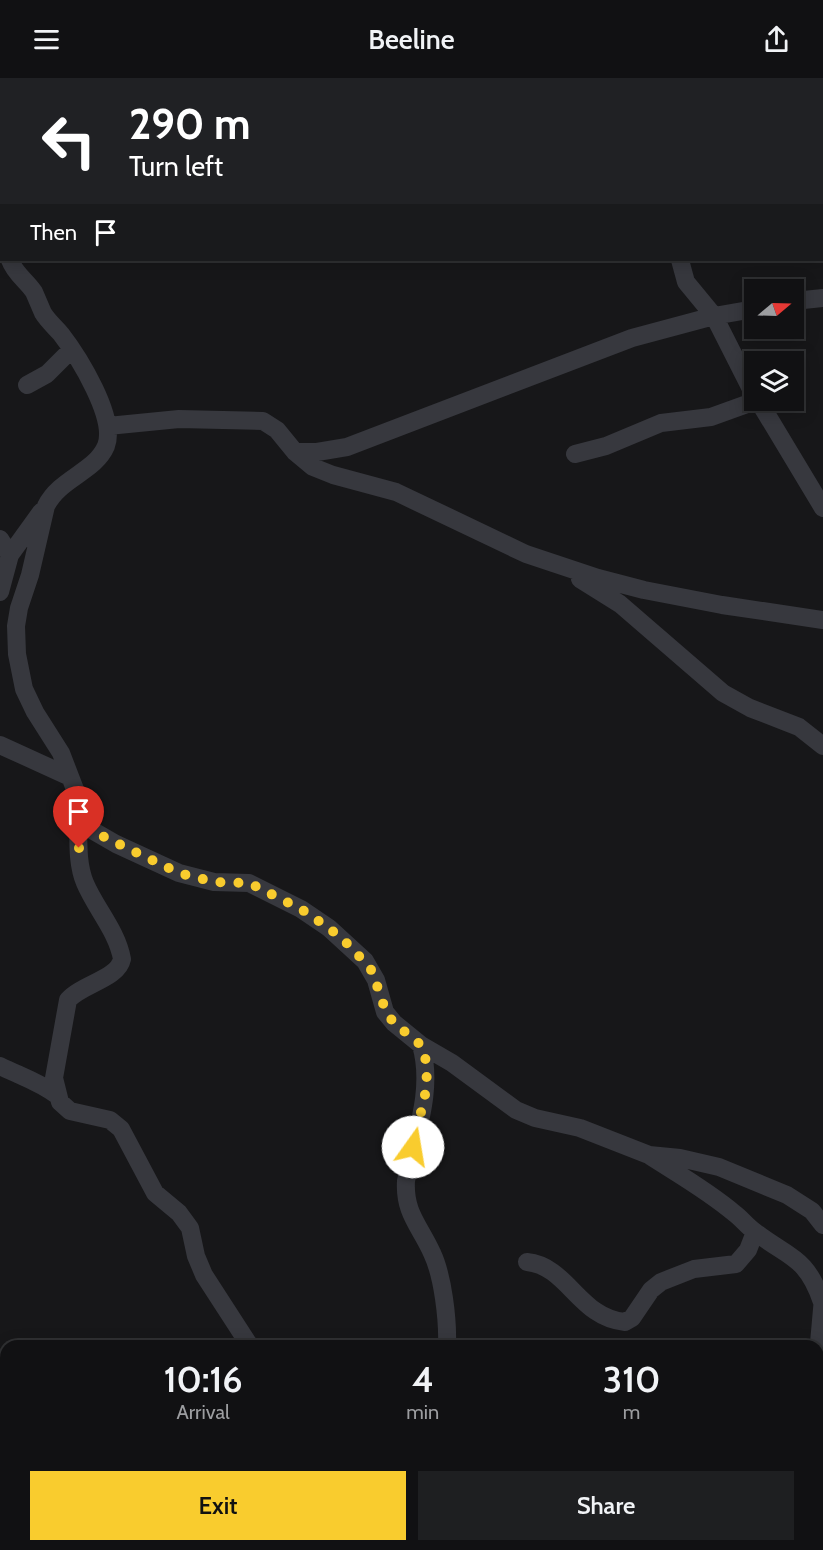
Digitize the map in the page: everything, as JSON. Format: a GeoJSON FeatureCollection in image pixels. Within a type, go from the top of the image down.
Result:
{"type":"FeatureCollection","features":[{"type":"Feature","properties":{"kind":"street"},"geometry":{"type":"LineString","coordinates":[[0,592],[10,555],[51,494],[99,458],[106,445],[108,426],[92,386],[71,350],[44,315],[33,291],[14,271],[10,261]]}},
{"type":"Feature","properties":{"kind":"street"},"geometry":{"type":"LineString","coordinates":[[680,261],[686,282],[714,316],[744,375]]}},
{"type":"Feature","properties":{"kind":"street"},"geometry":{"type":"LineString","coordinates":[[804,300],[823,298]]}},
{"type":"Feature","properties":{"kind":"street"},"geometry":{"type":"LineString","coordinates":[[295,452],[317,452],[347,447],[632,338],[714,316],[744,311]]}},
{"type":"Feature","properties":{"kind":"street"},"geometry":{"type":"LineString","coordinates":[[27,385],[47,374],[71,350]]}},
{"type":"Feature","properties":{"kind":"street"},"geometry":{"type":"LineString","coordinates":[[575,454],[606,446],[661,423],[711,417],[744,405]]}},
{"type":"Feature","properties":{"kind":"street"},"geometry":{"type":"LineString","coordinates":[[764,411],[823,508]]}},
{"type":"Feature","properties":{"kind":"street"},"geometry":{"type":"LineString","coordinates":[[108,426],[169,420],[263,421],[277,430],[304,461],[323,471],[396,492],[526,554],[598,578],[680,597],[823,620]]}},
{"type":"Feature","properties":{"kind":"street"},"geometry":{"type":"LineString","coordinates":[[45,506],[30,575],[19,608],[16,626],[17,654],[24,689],[60,753],[76,792],[83,878],[117,941],[122,958],[117,970],[86,986],[68,1000],[54,1078],[58,1096],[62,1104],[70,1111],[103,1118],[115,1123],[121,1129],[155,1193],[179,1213],[190,1228],[196,1256],[204,1275],[246,1340]]}},
{"type":"Feature","properties":{"kind":"street"},"geometry":{"type":"LineString","coordinates":[[0,539],[10,555]]}},
{"type":"Feature","properties":{"kind":"street"},"geometry":{"type":"LineString","coordinates":[[558,565],[620,604],[723,693],[750,708],[799,727],[823,746]]}},
{"type":"Feature","properties":{"kind":"street"},"geometry":{"type":"LineString","coordinates":[[0,619],[19,608]]}},
{"type":"Feature","properties":{"kind":"street"},"geometry":{"type":"LineString","coordinates":[[0,745],[68,776]]}},
{"type":"Feature","properties":{"kind":"street"},"geometry":{"type":"LineString","coordinates":[[78,813],[87,828],[165,867],[214,882],[249,883],[293,905],[319,922],[365,961],[376,980],[386,1012],[394,1023],[421,1045],[452,1063],[516,1110],[535,1118],[580,1128],[649,1155],[734,1212],[755,1232],[804,1266],[822,1300],[819,1340]]}},
{"type":"Feature","properties":{"kind":"street"},"geometry":{"type":"LineString","coordinates":[[421,1045],[426,1061],[427,1086],[405,1193],[411,1216],[436,1264],[446,1340]]}},
{"type":"Feature","properties":{"kind":"street"},"geometry":{"type":"LineString","coordinates":[[0,1066],[21,1077],[40,1082],[58,1096]]}},
{"type":"Feature","properties":{"kind":"street"},"geometry":{"type":"LineString","coordinates":[[649,1155],[697,1161],[777,1189],[806,1206],[823,1225]]}},
{"type":"Feature","properties":{"kind":"street"},"geometry":{"type":"LineString","coordinates":[[526,1262],[537,1263],[549,1269],[579,1299],[606,1317],[625,1322],[638,1311],[651,1290],[661,1281],[694,1269],[736,1264],[748,1250],[755,1232]]}},
{"type":"Feature","properties":{"kind":"route"},"geometry":{"type":"LineString","coordinates":[[79,848],[78,813],[83,825],[96,833],[179,873],[214,882],[249,883],[278,897],[329,928],[351,947],[372,971],[386,1012],[394,1023],[421,1045],[426,1061],[427,1086],[413,1147]]}}]}
